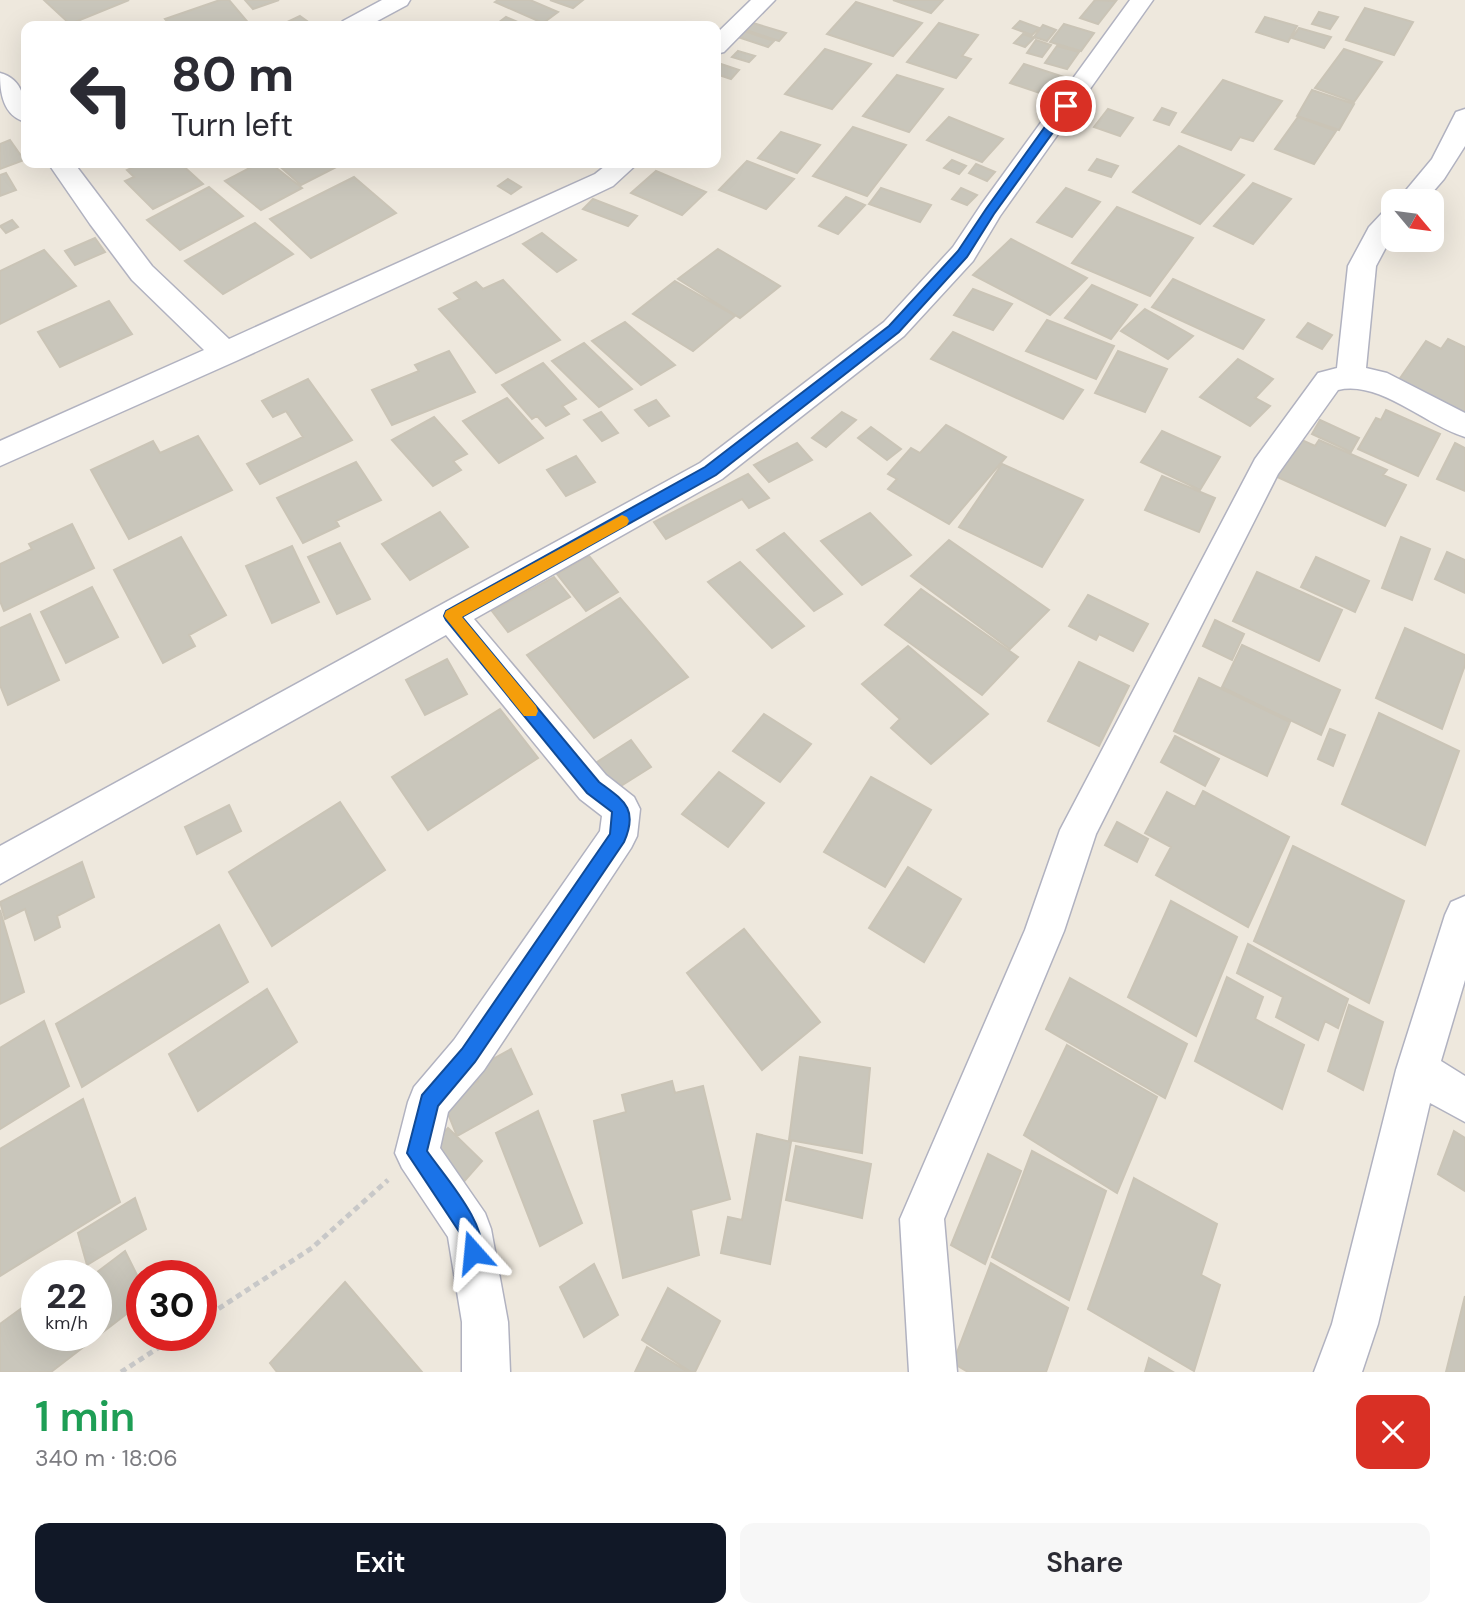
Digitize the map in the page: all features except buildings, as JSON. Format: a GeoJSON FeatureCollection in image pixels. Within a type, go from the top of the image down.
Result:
{"type":"FeatureCollection","features":[{"type":"Feature","properties":{"kind":"street"},"geometry":{"type":"LineString","coordinates":[[360,21],[399,0]]}},
{"type":"Feature","properties":{"kind":"street"},"geometry":{"type":"LineString","coordinates":[[721,42],[764,0]]}},
{"type":"Feature","properties":{"kind":"street"},"geometry":{"type":"LineString","coordinates":[[0,866],[710,471],[894,329],[963,254],[990,211],[1142,0]]}},
{"type":"Feature","properties":{"kind":"street"},"geometry":{"type":"LineString","coordinates":[[0,80],[21,107]]}},
{"type":"Feature","properties":{"kind":"street"},"geometry":{"type":"LineString","coordinates":[[1424,189],[1444,159],[1465,117]]}},
{"type":"Feature","properties":{"kind":"street"},"geometry":{"type":"LineString","coordinates":[[73,168],[99,218],[142,273],[226,354]]}},
{"type":"Feature","properties":{"kind":"street"},"geometry":{"type":"LineString","coordinates":[[0,454],[226,354],[604,180],[619,168]]}},
{"type":"Feature","properties":{"kind":"street"},"geometry":{"type":"LineString","coordinates":[[1351,376],[1362,265],[1381,231]]}},
{"type":"Feature","properties":{"kind":"street"},"geometry":{"type":"LineString","coordinates":[[933,1372],[922,1219],[1044,931],[1079,831],[1266,467],[1328,381],[1351,376],[1377,382],[1465,426]]}},
{"type":"Feature","properties":{"kind":"street"},"geometry":{"type":"LineString","coordinates":[[451,616],[593,788],[621,809],[618,836],[469,1055],[429,1102],[417,1153],[469,1229],[485,1322],[486,1372]]}},
{"type":"Feature","properties":{"kind":"street"},"geometry":{"type":"LineString","coordinates":[[1338,1372],[1355,1324],[1417,1070],[1465,915]]}},
{"type":"Feature","properties":{"kind":"street"},"geometry":{"type":"LineString","coordinates":[[1417,1070],[1465,1101]]}},
{"type":"Feature","properties":{"kind":"path"},"geometry":{"type":"LineString","coordinates":[[217,1310],[312,1248],[417,1153]]}},
{"type":"Feature","properties":{"kind":"path"},"geometry":{"type":"LineString","coordinates":[[121,1372],[153,1351]]}},
{"type":"Feature","properties":{"kind":"slow traffic"},"geometry":{"type":"LineString","coordinates":[[530,711],[451,616],[622,521]]}},
{"type":"Feature","properties":{"kind":"route"},"geometry":{"type":"LineString","coordinates":[[473,1252],[469,1229],[417,1153],[429,1102],[469,1055],[618,836],[621,809],[593,788],[451,616],[710,471],[789,413],[894,329],[963,254],[990,211],[1066,106]]}}]}
